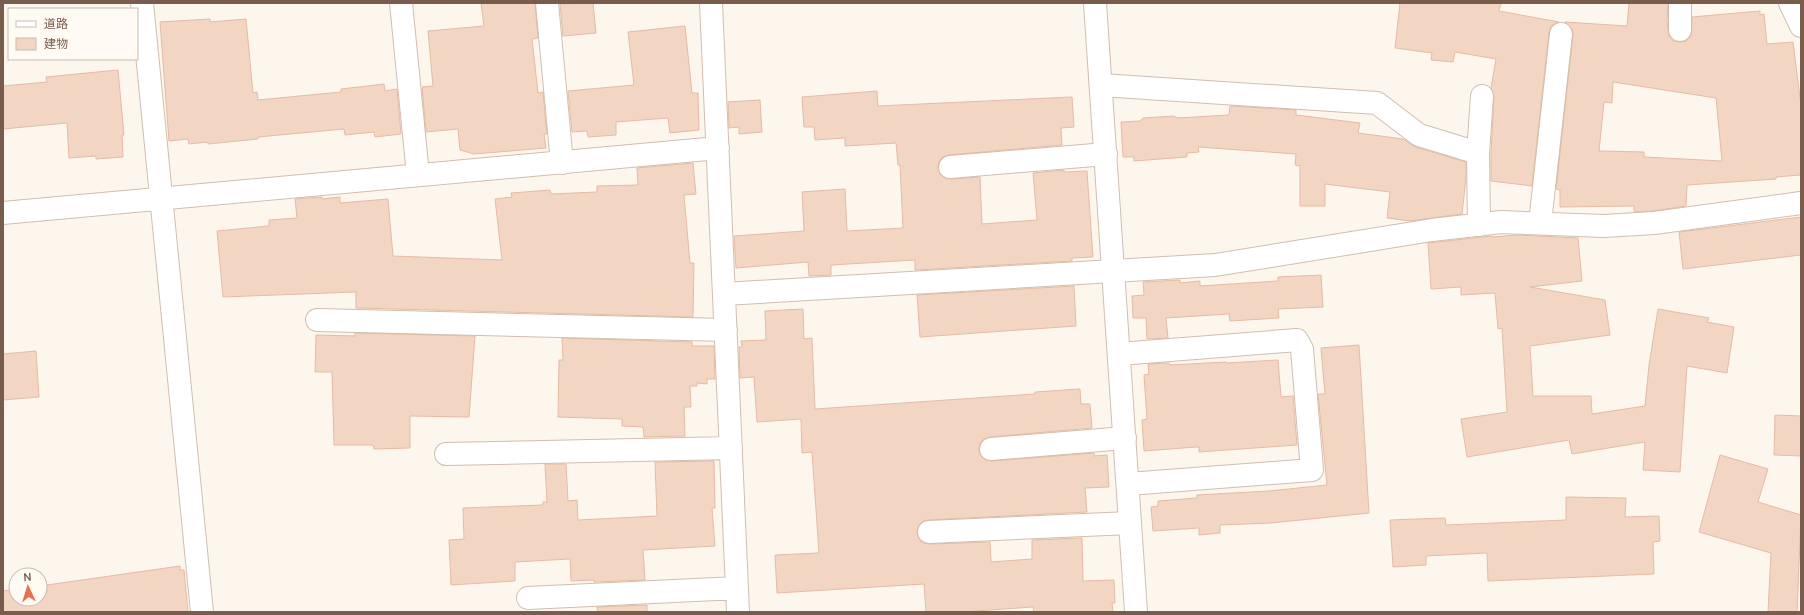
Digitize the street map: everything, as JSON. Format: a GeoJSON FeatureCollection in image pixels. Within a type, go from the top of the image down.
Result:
{"type":"FeatureCollection","features":[{"type":"Feature","properties":{"kind":"street"},"geometry":{"type":"LineString","coordinates":[[142,3],[202,612]]}},
{"type":"Feature","properties":{"kind":"street"},"geometry":{"type":"LineString","coordinates":[[401,3],[418,175]]}},
{"type":"Feature","properties":{"kind":"street"},"geometry":{"type":"LineString","coordinates":[[547,3],[562,163]]}},
{"type":"Feature","properties":{"kind":"street"},"geometry":{"type":"LineString","coordinates":[[711,3],[738,612]]}},
{"type":"Feature","properties":{"kind":"street"},"geometry":{"type":"LineString","coordinates":[[1095,3],[1136,612]]}},
{"type":"Feature","properties":{"kind":"street"},"geometry":{"type":"LineString","coordinates":[[1680,3],[1680,30]]}},
{"type":"Feature","properties":{"kind":"street"},"geometry":{"type":"LineString","coordinates":[[1790,3],[1801,26]]}},
{"type":"Feature","properties":{"kind":"street"},"geometry":{"type":"LineString","coordinates":[[1540,223],[1561,34]]}},
{"type":"Feature","properties":{"kind":"street"},"geometry":{"type":"LineString","coordinates":[[1101,85],[1377,103],[1419,135],[1478,153]]}},
{"type":"Feature","properties":{"kind":"street"},"geometry":{"type":"LineString","coordinates":[[1479,225],[1478,153],[1482,96]]}},
{"type":"Feature","properties":{"kind":"street"},"geometry":{"type":"LineString","coordinates":[[3,213],[718,148]]}},
{"type":"Feature","properties":{"kind":"street"},"geometry":{"type":"LineString","coordinates":[[950,167],[1106,154]]}},
{"type":"Feature","properties":{"kind":"street"},"geometry":{"type":"LineString","coordinates":[[724,294],[1215,265],[1432,230],[1501,222],[1604,226],[1654,223],[1801,203]]}},
{"type":"Feature","properties":{"kind":"street"},"geometry":{"type":"LineString","coordinates":[[317,320],[726,330]]}},
{"type":"Feature","properties":{"kind":"street"},"geometry":{"type":"LineString","coordinates":[[1119,354],[1297,340],[1302,349],[1312,470],[1128,484]]}},
{"type":"Feature","properties":{"kind":"street"},"geometry":{"type":"LineString","coordinates":[[991,448],[1125,438]]}},
{"type":"Feature","properties":{"kind":"street"},"geometry":{"type":"LineString","coordinates":[[446,454],[731,448]]}},
{"type":"Feature","properties":{"kind":"street"},"geometry":{"type":"LineString","coordinates":[[929,532],[1130,523]]}},
{"type":"Feature","properties":{"kind":"street"},"geometry":{"type":"LineString","coordinates":[[528,598],[737,588]]}},
{"type":"Feature","properties":{"kind":"building"},"geometry":{"type":"Polygon","coordinates":[[[481,3],[535,3],[538,38],[532,39],[538,93],[543,92],[547,134],[544,134],[546,148],[474,154],[460,150],[458,129],[426,132],[422,87],[433,86],[428,31],[484,26],[481,3]]]}},
{"type":"Feature","properties":{"kind":"building"},"geometry":{"type":"Polygon","coordinates":[[[593,3],[596,33],[563,36],[560,4],[593,3]]]}},
{"type":"Feature","properties":{"kind":"building"},"geometry":{"type":"Polygon","coordinates":[[[1400,3],[1501,3],[1499,11],[1559,22],[1551,26],[1549,33],[1532,186],[1491,181],[1494,97],[1491,88],[1496,59],[1455,52],[1453,62],[1431,60],[1432,53],[1395,48],[1400,3]]]}},
{"type":"Feature","properties":{"kind":"building"},"geometry":{"type":"Polygon","coordinates":[[[1629,3],[1668,3],[1667,20],[1669,36],[1673,41],[1680,42],[1686,41],[1691,36],[1692,17],[1760,11],[1760,15],[1764,14],[1767,44],[1793,42],[1801,106],[1801,175],[1776,177],[1776,179],[1687,185],[1686,206],[1653,211],[1634,212],[1634,206],[1560,207],[1560,190],[1556,189],[1573,35],[1572,29],[1565,22],[1627,26],[1629,3]],[[1613,82],[1612,103],[1604,102],[1599,151],[1644,152],[1644,157],[1722,161],[1716,98],[1613,82]]]}},
{"type":"Feature","properties":{"kind":"building"},"geometry":{"type":"Polygon","coordinates":[[[210,19],[210,22],[246,19],[253,93],[257,92],[258,100],[341,92],[341,89],[384,84],[385,91],[397,89],[401,134],[375,137],[374,132],[345,135],[344,129],[258,137],[258,139],[208,144],[208,142],[189,144],[188,139],[169,141],[160,22],[210,19]]]}},
{"type":"Feature","properties":{"kind":"building"},"geometry":{"type":"Polygon","coordinates":[[[685,26],[692,93],[698,93],[699,130],[670,133],[668,118],[616,122],[616,135],[588,137],[587,131],[572,132],[568,91],[634,85],[628,32],[685,26]]]}},
{"type":"Feature","properties":{"kind":"building"},"geometry":{"type":"Polygon","coordinates":[[[118,70],[124,135],[122,135],[123,157],[96,159],[96,156],[69,158],[67,123],[3,129],[3,86],[47,82],[46,77],[118,70]]]}},
{"type":"Feature","properties":{"kind":"building"},"geometry":{"type":"Polygon","coordinates":[[[877,91],[878,106],[1072,97],[1074,127],[1061,128],[1062,145],[949,155],[943,157],[939,161],[938,168],[940,174],[945,178],[980,177],[982,224],[1037,220],[1033,173],[1064,170],[1064,172],[1087,171],[1093,257],[1072,258],[1072,261],[915,270],[915,260],[831,265],[831,275],[809,276],[808,262],[736,268],[734,236],[804,231],[802,192],[845,189],[847,231],[903,228],[900,165],[898,165],[896,143],[845,146],[845,138],[815,140],[814,127],[804,127],[802,97],[877,91]]]}},
{"type":"Feature","properties":{"kind":"building"},"geometry":{"type":"Polygon","coordinates":[[[760,100],[762,132],[739,134],[739,127],[729,128],[728,102],[760,100]]]}},
{"type":"Feature","properties":{"kind":"building"},"geometry":{"type":"Polygon","coordinates":[[[1230,106],[1296,110],[1296,115],[1360,123],[1358,133],[1403,139],[1415,147],[1466,162],[1466,178],[1462,214],[1410,221],[1387,218],[1390,192],[1325,184],[1325,206],[1300,206],[1300,166],[1295,165],[1296,154],[1198,147],[1199,152],[1187,153],[1187,157],[1134,161],[1134,157],[1123,157],[1121,122],[1140,121],[1143,118],[1229,115],[1230,106]]]}},
{"type":"Feature","properties":{"kind":"building"},"geometry":{"type":"Polygon","coordinates":[[[693,163],[696,194],[684,195],[690,263],[694,263],[693,317],[356,308],[356,292],[223,297],[217,231],[269,226],[269,220],[297,218],[295,199],[340,197],[340,203],[388,199],[393,256],[502,260],[495,199],[512,197],[511,193],[550,190],[551,194],[597,192],[597,186],[638,185],[637,168],[693,163]]]}},
{"type":"Feature","properties":{"kind":"building"},"geometry":{"type":"Polygon","coordinates":[[[1801,217],[1801,255],[1683,269],[1679,232],[1801,217]]]}},
{"type":"Feature","properties":{"kind":"building"},"geometry":{"type":"Polygon","coordinates":[[[1518,235],[1578,238],[1582,281],[1530,287],[1605,300],[1610,335],[1530,346],[1533,396],[1591,396],[1592,414],[1645,406],[1649,365],[1658,309],[1709,318],[1707,322],[1734,327],[1727,373],[1687,366],[1680,472],[1643,470],[1645,442],[1572,454],[1569,440],[1467,457],[1461,419],[1507,412],[1502,328],[1498,329],[1495,293],[1461,295],[1461,287],[1431,289],[1428,243],[1492,236],[1518,235]]]}},
{"type":"Feature","properties":{"kind":"building"},"geometry":{"type":"Polygon","coordinates":[[[1321,275],[1323,307],[1278,309],[1279,318],[1230,321],[1229,314],[1166,318],[1168,338],[1147,339],[1146,318],[1133,318],[1132,296],[1144,295],[1143,282],[1180,280],[1180,283],[1200,281],[1200,286],[1278,281],[1278,277],[1321,275]]]}},
{"type":"Feature","properties":{"kind":"building"},"geometry":{"type":"Polygon","coordinates":[[[1074,286],[1076,326],[920,337],[917,295],[1074,286]]]}},
{"type":"Feature","properties":{"kind":"building"},"geometry":{"type":"Polygon","coordinates":[[[803,309],[804,339],[812,338],[815,409],[1035,394],[1035,392],[1080,389],[1081,404],[1090,404],[1092,428],[990,437],[984,439],[980,443],[979,450],[981,456],[986,460],[992,461],[1094,453],[1094,456],[1107,455],[1109,487],[1085,488],[1087,512],[928,520],[923,521],[918,526],[917,533],[919,539],[923,543],[929,544],[990,542],[991,562],[1032,559],[1032,540],[1082,538],[1083,581],[1114,580],[1115,603],[1112,603],[1113,612],[1034,612],[1033,607],[962,612],[926,612],[924,584],[777,593],[775,555],[819,553],[812,452],[802,453],[801,419],[757,422],[754,377],[740,378],[739,347],[742,347],[741,341],[766,340],[765,311],[803,309]]]}},
{"type":"Feature","properties":{"kind":"building"},"geometry":{"type":"Polygon","coordinates":[[[355,333],[475,336],[469,417],[410,416],[410,448],[374,449],[373,445],[334,445],[332,372],[315,372],[316,335],[355,336],[355,333]]]}},
{"type":"Feature","properties":{"kind":"building"},"geometry":{"type":"Polygon","coordinates":[[[562,338],[692,342],[692,346],[714,346],[715,379],[707,379],[707,384],[697,383],[697,386],[690,386],[691,407],[684,407],[685,436],[644,437],[643,427],[622,426],[622,419],[558,417],[559,360],[563,360],[562,338]]]}},
{"type":"Feature","properties":{"kind":"building"},"geometry":{"type":"Polygon","coordinates":[[[1359,345],[1369,513],[1271,523],[1220,525],[1220,533],[1199,535],[1199,528],[1153,531],[1151,507],[1158,506],[1158,501],[1197,498],[1197,495],[1269,491],[1327,485],[1318,394],[1325,394],[1321,348],[1359,345]]]}},
{"type":"Feature","properties":{"kind":"building"},"geometry":{"type":"Polygon","coordinates":[[[36,351],[39,397],[3,400],[3,354],[36,351]]]}},
{"type":"Feature","properties":{"kind":"building"},"geometry":{"type":"Polygon","coordinates":[[[1278,360],[1281,397],[1293,396],[1297,445],[1199,452],[1199,447],[1144,451],[1142,420],[1147,419],[1144,375],[1149,374],[1148,364],[1169,363],[1170,365],[1278,360]]]}},
{"type":"Feature","properties":{"kind":"building"},"geometry":{"type":"Polygon","coordinates":[[[1775,415],[1801,416],[1801,456],[1774,455],[1775,415]]]}},
{"type":"Feature","properties":{"kind":"building"},"geometry":{"type":"Polygon","coordinates":[[[1720,455],[1768,469],[1758,502],[1801,515],[1797,612],[1768,612],[1771,553],[1699,532],[1720,455]]]}},
{"type":"Feature","properties":{"kind":"building"},"geometry":{"type":"Polygon","coordinates":[[[714,461],[715,508],[712,508],[715,546],[643,550],[645,580],[594,582],[594,580],[571,581],[570,559],[515,562],[515,581],[451,585],[449,540],[464,539],[463,508],[543,505],[543,502],[547,502],[545,464],[566,464],[568,501],[577,500],[578,520],[657,516],[655,462],[714,461]]]}},
{"type":"Feature","properties":{"kind":"building"},"geometry":{"type":"Polygon","coordinates":[[[1566,497],[1626,498],[1625,517],[1659,516],[1660,541],[1653,542],[1654,574],[1488,581],[1487,553],[1426,556],[1426,565],[1393,567],[1390,520],[1445,518],[1446,525],[1566,520],[1566,497]]]}},
{"type":"Feature","properties":{"kind":"building"},"geometry":{"type":"Polygon","coordinates":[[[180,566],[180,570],[184,570],[188,612],[3,612],[3,591],[8,590],[8,607],[48,607],[48,585],[180,566]]]}},
{"type":"Feature","properties":{"kind":"building"},"geometry":{"type":"Polygon","coordinates":[[[647,605],[647,612],[598,612],[597,607],[647,605]]]}}]}
